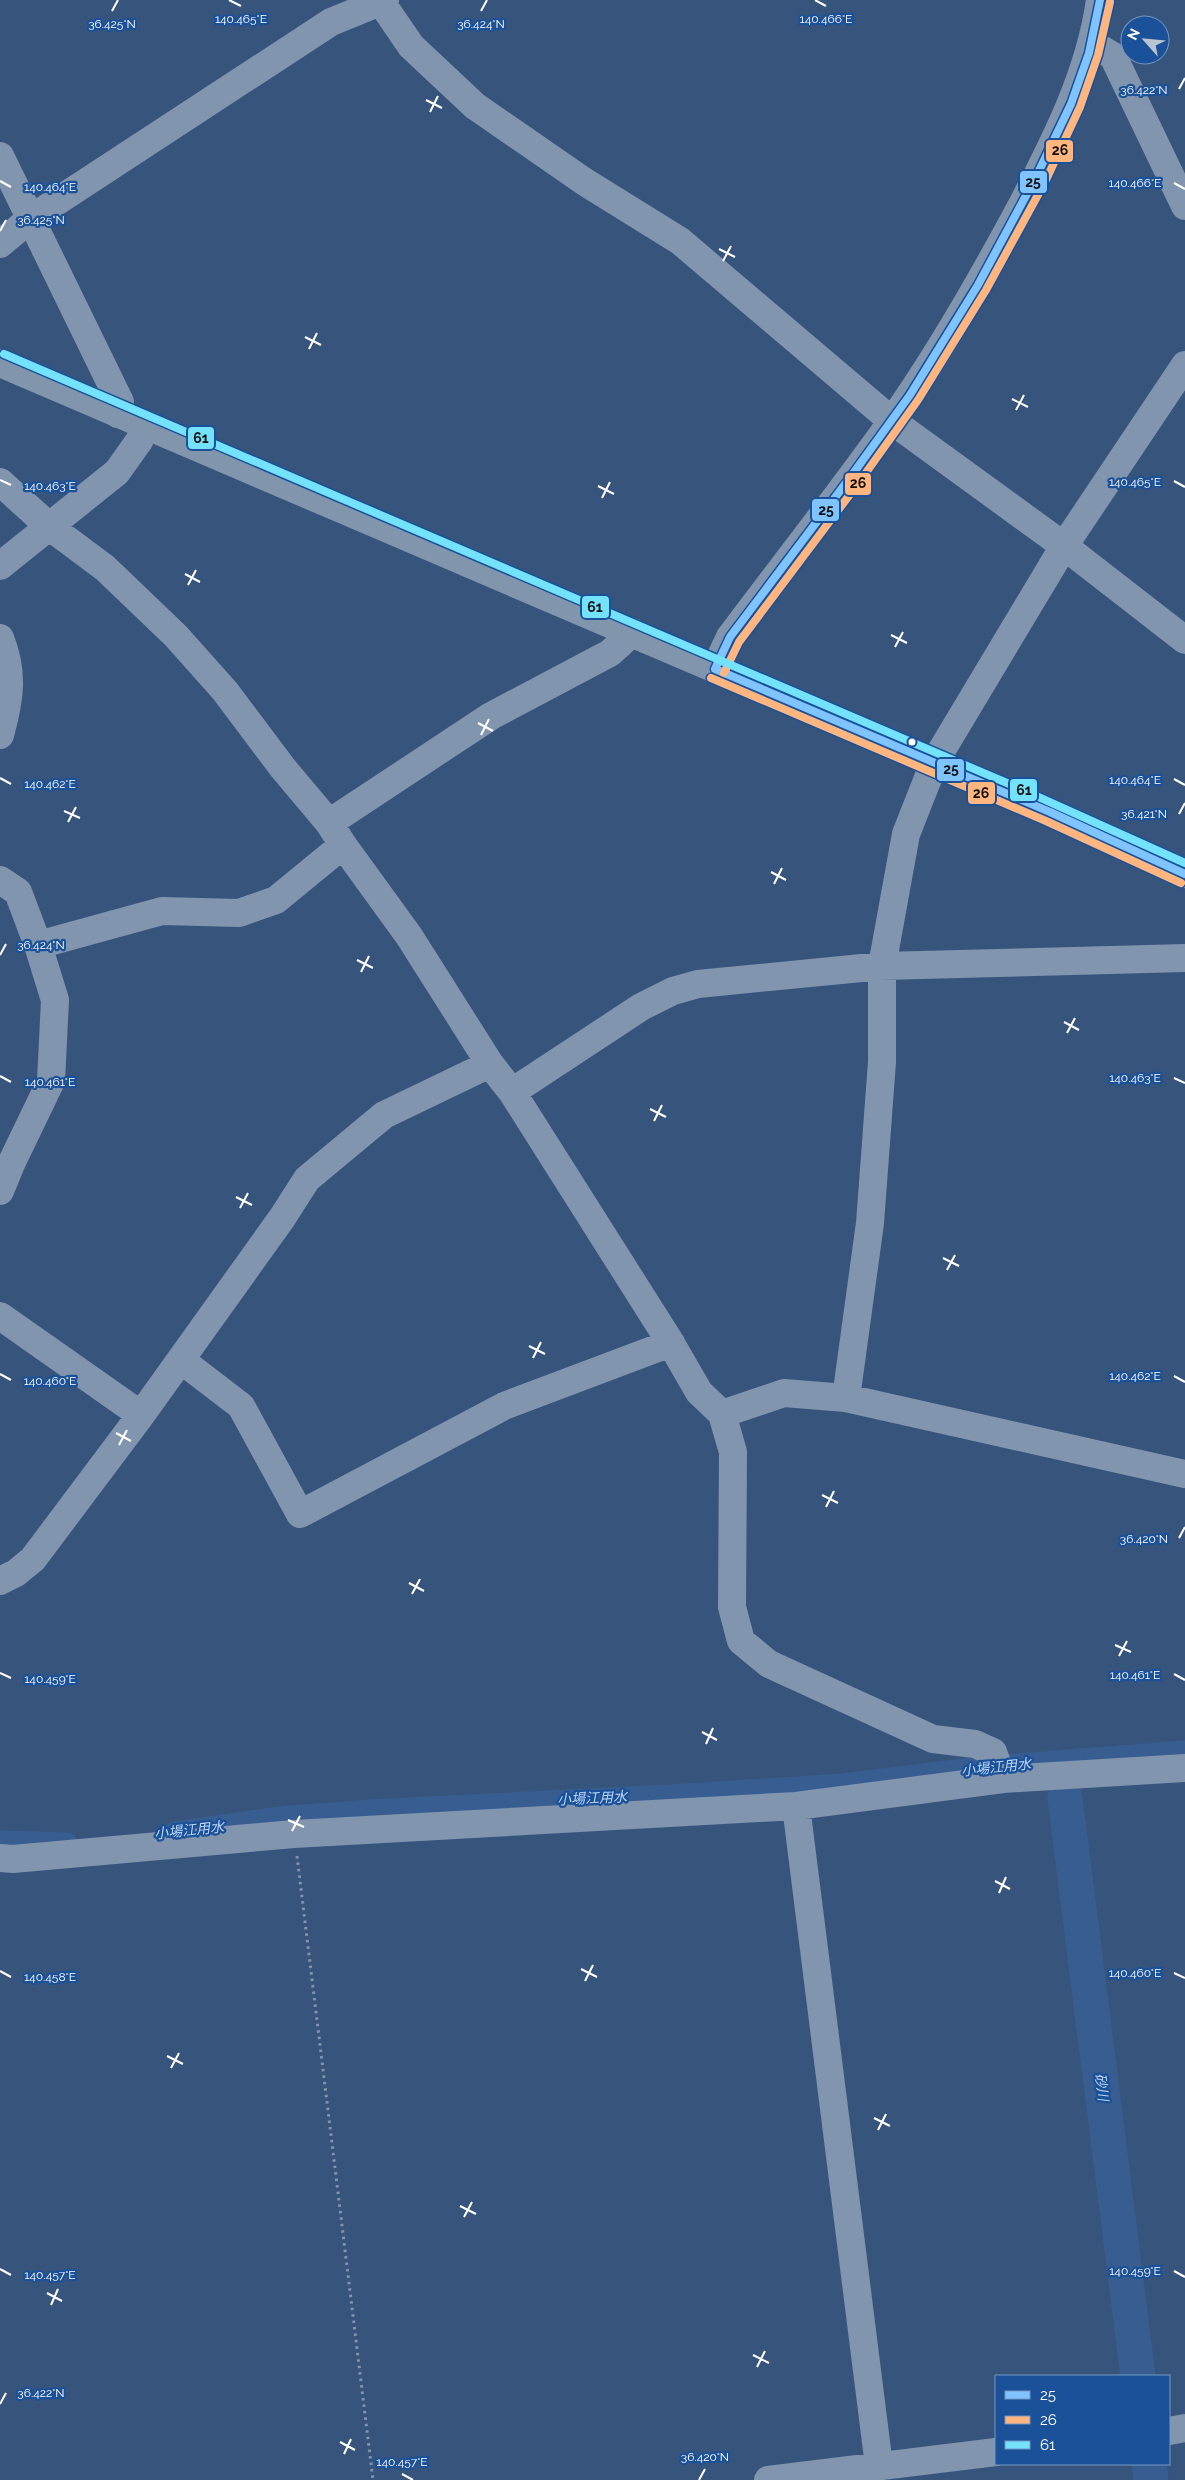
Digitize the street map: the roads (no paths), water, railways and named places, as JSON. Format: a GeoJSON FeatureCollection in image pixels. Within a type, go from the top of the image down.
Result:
{"type":"FeatureCollection","features":[{"type":"Feature","properties":{"kind":"highway"},"geometry":{"type":"LineString","coordinates":[[0,364],[633,632],[1185,874]]}},
{"type":"Feature","properties":{"kind":"street"},"geometry":{"type":"LineString","coordinates":[[715,669],[730,637],[892,421],[962,313],[1044,162],[1071,102],[1091,43],[1100,0]]}},
{"type":"Feature","properties":{"kind":"street"},"geometry":{"type":"LineString","coordinates":[[0,244],[30,219],[331,22],[383,1],[411,46],[475,106],[585,182],[680,241],[892,421],[1064,546],[1185,640]]}},
{"type":"Feature","properties":{"kind":"street"},"geometry":{"type":"LineString","coordinates":[[1091,43],[1113,56],[1185,206]]}},
{"type":"Feature","properties":{"kind":"street"},"geometry":{"type":"LineString","coordinates":[[0,156],[120,402],[118,414]]}},
{"type":"Feature","properties":{"kind":"street"},"geometry":{"type":"LineString","coordinates":[[846,1398],[870,1223],[882,1062],[882,966],[906,834],[934,763],[1064,546],[1185,365]]}},
{"type":"Feature","properties":{"kind":"street"},"geometry":{"type":"LineString","coordinates":[[0,566],[117,472],[139,441],[146,427]]}},
{"type":"Feature","properties":{"kind":"street"},"geometry":{"type":"LineString","coordinates":[[0,482],[50,527],[106,568],[176,636],[225,691],[282,767],[329,823],[343,846],[409,936],[490,1064],[512,1092],[671,1343],[699,1392],[722,1414],[733,1452],[732,1607],[741,1641],[769,1664],[933,1739],[975,1744],[999,1767]]}},
{"type":"Feature","properties":{"kind":"street"},"geometry":{"type":"LineString","coordinates":[[329,823],[491,716],[610,653],[633,632]]}},
{"type":"Feature","properties":{"kind":"street"},"geometry":{"type":"LineString","coordinates":[[0,638],[9,659],[9,684],[6,715],[0,735]]}},
{"type":"Feature","properties":{"kind":"street"},"geometry":{"type":"LineString","coordinates":[[38,945],[162,910],[239,914],[276,900],[343,846]]}},
{"type":"Feature","properties":{"kind":"street"},"geometry":{"type":"LineString","coordinates":[[0,880],[18,892],[38,945],[55,1000],[51,1081],[5,1162],[0,1191]]}},
{"type":"Feature","properties":{"kind":"street"},"geometry":{"type":"LineString","coordinates":[[512,1092],[641,1007],[673,991],[698,984],[882,966],[1185,958]]}},
{"type":"Feature","properties":{"kind":"street"},"geometry":{"type":"LineString","coordinates":[[0,1581],[16,1573],[33,1559],[181,1360],[307,1180],[384,1115],[490,1064]]}},
{"type":"Feature","properties":{"kind":"street"},"geometry":{"type":"LineString","coordinates":[[0,1316],[141,1415]]}},
{"type":"Feature","properties":{"kind":"street"},"geometry":{"type":"LineString","coordinates":[[181,1360],[241,1406],[300,1514],[504,1406],[671,1343]]}},
{"type":"Feature","properties":{"kind":"street"},"geometry":{"type":"LineString","coordinates":[[722,1414],[784,1393],[846,1398],[1185,1474]]}},
{"type":"Feature","properties":{"kind":"street"},"geometry":{"type":"LineString","coordinates":[[0,1858],[13,1860],[294,1834],[796,1806],[999,1767],[1185,1768]]}},
{"type":"Feature","properties":{"kind":"street"},"geometry":{"type":"LineString","coordinates":[[796,1806],[879,2466]]}},
{"type":"Feature","properties":{"kind":"street"},"geometry":{"type":"LineString","coordinates":[[1170,2431],[1185,2428]]}},
{"type":"Feature","properties":{"kind":"street"},"geometry":{"type":"LineString","coordinates":[[768,2480],[995,2452]]}},
{"type":"Feature","properties":{"kind":"waterway","name":"小場江用水"},"geometry":{"type":"LineString","coordinates":[[175,1832],[280,1817],[371,1810],[843,1784],[989,1766],[1185,1751]]}},
{"type":"Feature","properties":{"kind":"waterway","name":"砂川"},"geometry":{"type":"LineString","coordinates":[[1065,1798],[1138,2375]]}},
{"type":"Feature","properties":{"kind":"waterway","name":"小場江用水"},"geometry":{"type":"LineString","coordinates":[[0,1841],[67,1843]]}},
{"type":"Feature","properties":{"kind":"waterway","name":"砂川"},"geometry":{"type":"LineString","coordinates":[[1149,2465],[1151,2480]]}}]}
